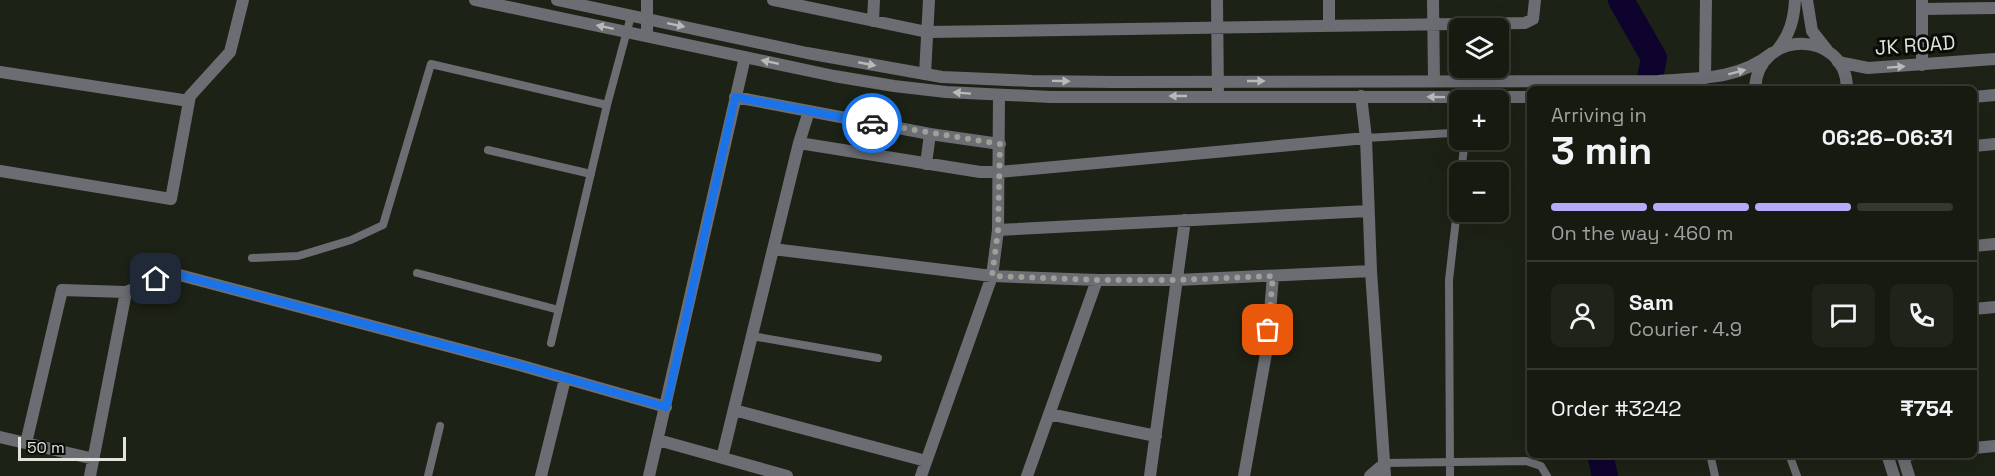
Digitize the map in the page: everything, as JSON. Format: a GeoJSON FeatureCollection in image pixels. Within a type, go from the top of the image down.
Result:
{"type":"FeatureCollection","features":[{"type":"Feature","properties":{"kind":"street"},"geometry":{"type":"LineString","coordinates":[[0,171],[171,199],[190,96],[230,52],[243,0]]}},
{"type":"Feature","properties":{"kind":"street"},"geometry":{"type":"LineString","coordinates":[[475,0],[894,86],[1051,97],[1527,97]]}},
{"type":"Feature","properties":{"kind":"street"},"geometry":{"type":"LineString","coordinates":[[557,0],[807,53],[942,77],[1032,81],[1658,81],[1705,78],[1747,69],[1775,51]]}},
{"type":"Feature","properties":{"kind":"street"},"geometry":{"type":"LineString","coordinates":[[647,0],[647,36]]}},
{"type":"Feature","properties":{"kind":"street"},"geometry":{"type":"LineString","coordinates":[[773,0],[927,32],[1525,22],[1533,19],[1535,0]]}},
{"type":"Feature","properties":{"kind":"street"},"geometry":{"type":"LineString","coordinates":[[873,0],[873,21]]}},
{"type":"Feature","properties":{"kind":"street"},"geometry":{"type":"LineString","coordinates":[[925,74],[929,0]]}},
{"type":"Feature","properties":{"kind":"street"},"geometry":{"type":"LineString","coordinates":[[1217,0],[1218,96]]}},
{"type":"Feature","properties":{"kind":"street"},"geometry":{"type":"LineString","coordinates":[[1329,0],[1329,26]]}},
{"type":"Feature","properties":{"kind":"street"},"geometry":{"type":"LineString","coordinates":[[1433,0],[1434,81]]}},
{"type":"Feature","properties":{"kind":"street"},"geometry":{"type":"LineString","coordinates":[[1705,78],[1706,0]]}},
{"type":"Feature","properties":{"kind":"street"},"geometry":{"type":"LineString","coordinates":[[1755,86],[1762,65],[1786,39],[1794,19],[1795,0]]}},
{"type":"Feature","properties":{"kind":"street"},"geometry":{"type":"LineString","coordinates":[[1807,0],[1812,31],[1844,72],[1847,86]]}},
{"type":"Feature","properties":{"kind":"street"},"geometry":{"type":"LineString","coordinates":[[1922,65],[1922,4],[1995,8]]}},
{"type":"Feature","properties":{"kind":"street","name":"JK ROAD"},"geometry":{"type":"LineString","coordinates":[[1775,51],[1791,44],[1805,44],[1819,47],[1834,58],[1868,68],[1995,58]]}},
{"type":"Feature","properties":{"kind":"street"},"geometry":{"type":"LineString","coordinates":[[650,476],[745,57]]}},
{"type":"Feature","properties":{"kind":"street"},"geometry":{"type":"LineString","coordinates":[[0,72],[189,101]]}},
{"type":"Feature","properties":{"kind":"street"},"geometry":{"type":"LineString","coordinates":[[921,476],[992,276],[998,231],[999,95]]}},
{"type":"Feature","properties":{"kind":"street"},"geometry":{"type":"LineString","coordinates":[[1977,97],[1995,95]]}},
{"type":"Feature","properties":{"kind":"street"},"geometry":{"type":"LineString","coordinates":[[1362,96],[1385,470],[1370,476]]}},
{"type":"Feature","properties":{"kind":"street"},"geometry":{"type":"LineString","coordinates":[[735,97],[930,134],[1000,144]]}},
{"type":"Feature","properties":{"kind":"street"},"geometry":{"type":"LineString","coordinates":[[722,458],[799,143],[809,111]]}},
{"type":"Feature","properties":{"kind":"street"},"geometry":{"type":"LineString","coordinates":[[926,164],[930,134]]}},
{"type":"Feature","properties":{"kind":"street"},"geometry":{"type":"LineString","coordinates":[[799,143],[981,172],[999,172],[1366,138]]}},
{"type":"Feature","properties":{"kind":"street"},"geometry":{"type":"LineString","coordinates":[[1977,146],[1995,144]]}},
{"type":"Feature","properties":{"kind":"street"},"geometry":{"type":"LineString","coordinates":[[998,231],[1368,211]]}},
{"type":"Feature","properties":{"kind":"street"},"geometry":{"type":"LineString","coordinates":[[1150,476],[1179,280],[1185,220]]}},
{"type":"Feature","properties":{"kind":"street"},"geometry":{"type":"LineString","coordinates":[[1977,246],[1995,244]]}},
{"type":"Feature","properties":{"kind":"street"},"geometry":{"type":"LineString","coordinates":[[773,249],[992,276],[1097,280],[1179,280],[1371,271]]}},
{"type":"Feature","properties":{"kind":"street"},"geometry":{"type":"LineString","coordinates":[[26,443],[62,290],[126,292],[172,273],[519,365],[666,407]]}},
{"type":"Feature","properties":{"kind":"street"},"geometry":{"type":"LineString","coordinates":[[1244,476],[1267,348],[1273,276]]}},
{"type":"Feature","properties":{"kind":"street"},"geometry":{"type":"LineString","coordinates":[[1027,476],[1097,280]]}},
{"type":"Feature","properties":{"kind":"street"},"geometry":{"type":"LineString","coordinates":[[90,476],[126,292]]}},
{"type":"Feature","properties":{"kind":"street"},"geometry":{"type":"LineString","coordinates":[[1977,309],[1995,307]]}},
{"type":"Feature","properties":{"kind":"street"},"geometry":{"type":"LineString","coordinates":[[541,476],[565,379]]}},
{"type":"Feature","properties":{"kind":"street"},"geometry":{"type":"LineString","coordinates":[[734,410],[926,461]]}},
{"type":"Feature","properties":{"kind":"street"},"geometry":{"type":"LineString","coordinates":[[1049,414],[1156,436]]}},
{"type":"Feature","properties":{"kind":"street"},"geometry":{"type":"LineString","coordinates":[[0,437],[94,459]]}},
{"type":"Feature","properties":{"kind":"street"},"geometry":{"type":"LineString","coordinates":[[658,440],[722,458],[758,472],[788,476]]}},
{"type":"Feature","properties":{"kind":"street"},"geometry":{"type":"LineString","coordinates":[[1977,448],[1995,446]]}},
{"type":"Feature","properties":{"kind":"street"},"geometry":{"type":"LineString","coordinates":[[1888,458],[1894,476]]}},
{"type":"Feature","properties":{"kind":"street"},"geometry":{"type":"LineString","coordinates":[[1906,458],[1909,476]]}},
{"type":"Feature","properties":{"kind":"lane"},"geometry":{"type":"LineString","coordinates":[[550,343],[607,105],[632,16]]}},
{"type":"Feature","properties":{"kind":"lane"},"geometry":{"type":"LineString","coordinates":[[252,258],[298,256],[351,240],[383,225],[431,64],[607,105]]}},
{"type":"Feature","properties":{"kind":"lane"},"geometry":{"type":"LineString","coordinates":[[1366,138],[1449,133]]}},
{"type":"Feature","properties":{"kind":"lane"},"geometry":{"type":"LineString","coordinates":[[488,150],[591,174]]}},
{"type":"Feature","properties":{"kind":"lane"},"geometry":{"type":"LineString","coordinates":[[1450,476],[1449,280],[1456,222]]}},
{"type":"Feature","properties":{"kind":"lane"},"geometry":{"type":"LineString","coordinates":[[417,273],[559,310]]}},
{"type":"Feature","properties":{"kind":"lane"},"geometry":{"type":"LineString","coordinates":[[752,336],[878,358]]}},
{"type":"Feature","properties":{"kind":"lane"},"geometry":{"type":"LineString","coordinates":[[429,476],[440,426]]}},
{"type":"Feature","properties":{"kind":"lane"},"geometry":{"type":"LineString","coordinates":[[1711,458],[1715,476]]}},
{"type":"Feature","properties":{"kind":"lane"},"geometry":{"type":"LineString","coordinates":[[1790,458],[1797,476]]}},
{"type":"Feature","properties":{"kind":"lane"},"geometry":{"type":"LineString","coordinates":[[1385,470],[1449,461],[1526,461],[1541,466],[1547,476]]}},
{"type":"Feature","properties":{"kind":"waterway"},"geometry":{"type":"LineString","coordinates":[[1621,0],[1654,58],[1648,86]]}},
{"type":"Feature","properties":{"kind":"waterway"},"geometry":{"type":"LineString","coordinates":[[1601,458],[1605,476]]}},
{"type":"Feature","properties":{"kind":"way so far"},"geometry":{"type":"LineString","coordinates":[[872,123],[1000,144],[998,231],[992,276],[1179,280],[1273,276],[1268,330]]}},
{"type":"Feature","properties":{"kind":"route"},"geometry":{"type":"LineString","coordinates":[[156,279],[172,273],[519,365],[666,407],[735,97],[872,123]]}}]}
